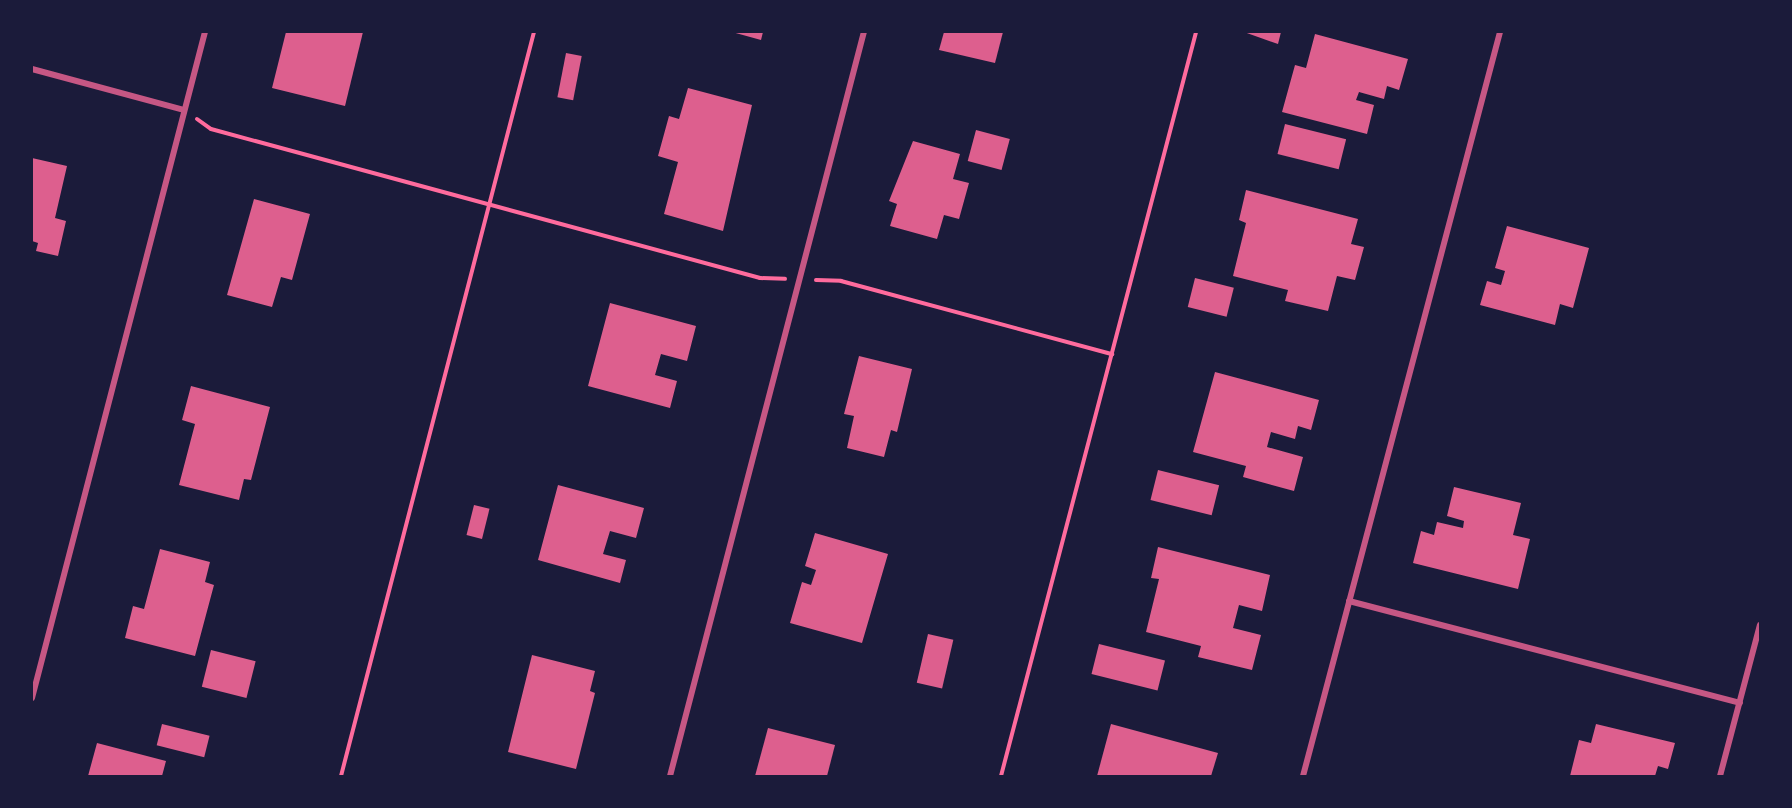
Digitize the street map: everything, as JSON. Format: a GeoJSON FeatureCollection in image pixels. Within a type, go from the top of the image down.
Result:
{"type":"FeatureCollection","features":[{"type":"Feature","properties":{"kind":"street"},"geometry":{"type":"LineString","coordinates":[[32,698],[205,32]]}},
{"type":"Feature","properties":{"kind":"street"},"geometry":{"type":"LineString","coordinates":[[670,777],[864,32]]}},
{"type":"Feature","properties":{"kind":"street"},"geometry":{"type":"LineString","coordinates":[[1302,777],[1500,32]]}},
{"type":"Feature","properties":{"kind":"street"},"geometry":{"type":"LineString","coordinates":[[32,69],[184,110]]}},
{"type":"Feature","properties":{"kind":"street"},"geometry":{"type":"LineString","coordinates":[[1349,601],[1740,703]]}},
{"type":"Feature","properties":{"kind":"street"},"geometry":{"type":"LineString","coordinates":[[1720,777],[1761,625]]}},
{"type":"Feature","properties":{"kind":"path"},"geometry":{"type":"LineString","coordinates":[[340,777],[534,32]]}},
{"type":"Feature","properties":{"kind":"path"},"geometry":{"type":"LineString","coordinates":[[1001,777],[1196,32]]}},
{"type":"Feature","properties":{"kind":"path"},"geometry":{"type":"LineString","coordinates":[[184,110],[211,129],[760,278],[841,281],[1112,354]]}},
{"type":"Feature","properties":{"kind":"building"},"geometry":{"type":"Polygon","coordinates":[[[286,32],[363,32],[345,106],[272,88],[286,32]]]}},
{"type":"Feature","properties":{"kind":"building"},"geometry":{"type":"Polygon","coordinates":[[[732,32],[763,32],[761,40],[732,32]]]}},
{"type":"Feature","properties":{"kind":"building"},"geometry":{"type":"Polygon","coordinates":[[[944,32],[1003,32],[995,63],[939,50],[944,32]]]}},
{"type":"Feature","properties":{"kind":"building"},"geometry":{"type":"Polygon","coordinates":[[[1244,32],[1281,32],[1278,44],[1244,32]]]}},
{"type":"Feature","properties":{"kind":"building"},"geometry":{"type":"Polygon","coordinates":[[[1315,34],[1408,59],[1399,90],[1387,86],[1384,99],[1359,92],[1356,100],[1374,105],[1367,134],[1282,112],[1295,65],[1306,68],[1315,34]]]}},
{"type":"Feature","properties":{"kind":"building"},"geometry":{"type":"Polygon","coordinates":[[[566,53],[582,56],[573,100],[557,97],[566,53]]]}},
{"type":"Feature","properties":{"kind":"building"},"geometry":{"type":"Polygon","coordinates":[[[688,88],[752,105],[723,231],[664,214],[678,162],[658,156],[669,116],[679,119],[688,88]]]}},
{"type":"Feature","properties":{"kind":"building"},"geometry":{"type":"Polygon","coordinates":[[[1285,124],[1346,139],[1339,169],[1278,154],[1285,124]]]}},
{"type":"Feature","properties":{"kind":"building"},"geometry":{"type":"Polygon","coordinates":[[[976,130],[1010,139],[1002,170],[968,161],[976,130]]]}},
{"type":"Feature","properties":{"kind":"building"},"geometry":{"type":"Polygon","coordinates":[[[913,141],[960,154],[953,179],[969,183],[959,219],[944,215],[937,239],[890,226],[897,204],[889,201],[913,141]]]}},
{"type":"Feature","properties":{"kind":"building"},"geometry":{"type":"Polygon","coordinates":[[[32,158],[67,166],[55,218],[66,221],[58,256],[36,251],[38,243],[32,241],[32,158]]]}},
{"type":"Feature","properties":{"kind":"building"},"geometry":{"type":"Polygon","coordinates":[[[1246,190],[1358,219],[1351,244],[1364,247],[1355,280],[1337,276],[1328,311],[1285,301],[1288,290],[1233,276],[1246,223],[1239,220],[1246,190]]]}},
{"type":"Feature","properties":{"kind":"building"},"geometry":{"type":"Polygon","coordinates":[[[254,199],[310,214],[292,280],[281,277],[272,307],[227,295],[254,199]]]}},
{"type":"Feature","properties":{"kind":"building"},"geometry":{"type":"Polygon","coordinates":[[[1507,226],[1589,248],[1573,308],[1560,304],[1555,325],[1480,305],[1487,281],[1501,285],[1505,271],[1495,268],[1507,226]]]}},
{"type":"Feature","properties":{"kind":"building"},"geometry":{"type":"Polygon","coordinates":[[[1195,278],[1234,288],[1227,317],[1188,307],[1195,278]]]}},
{"type":"Feature","properties":{"kind":"building"},"geometry":{"type":"Polygon","coordinates":[[[610,303],[696,326],[687,361],[661,354],[655,375],[677,381],[670,408],[588,386],[610,303]]]}},
{"type":"Feature","properties":{"kind":"building"},"geometry":{"type":"Polygon","coordinates":[[[859,356],[912,369],[897,432],[891,430],[884,457],[847,448],[854,416],[844,414],[859,356]]]}},
{"type":"Feature","properties":{"kind":"building"},"geometry":{"type":"Polygon","coordinates":[[[1215,372],[1319,400],[1311,430],[1298,426],[1295,439],[1271,432],[1267,447],[1303,457],[1294,491],[1243,477],[1246,466],[1193,452],[1215,372]]]}},
{"type":"Feature","properties":{"kind":"building"},"geometry":{"type":"Polygon","coordinates":[[[191,386],[270,407],[251,480],[244,479],[239,500],[179,485],[195,424],[182,420],[191,386]]]}},
{"type":"Feature","properties":{"kind":"building"},"geometry":{"type":"Polygon","coordinates":[[[1158,470],[1219,485],[1212,515],[1151,500],[1158,470]]]}},
{"type":"Feature","properties":{"kind":"building"},"geometry":{"type":"Polygon","coordinates":[[[558,485],[644,508],[636,538],[610,531],[603,554],[626,560],[620,583],[538,560],[558,485]]]}},
{"type":"Feature","properties":{"kind":"building"},"geometry":{"type":"Polygon","coordinates":[[[1454,487],[1521,503],[1513,535],[1530,539],[1518,589],[1413,563],[1421,531],[1434,535],[1437,522],[1463,528],[1464,521],[1447,516],[1454,487]]]}},
{"type":"Feature","properties":{"kind":"building"},"geometry":{"type":"Polygon","coordinates":[[[474,505],[490,509],[482,539],[467,535],[474,505]]]}},
{"type":"Feature","properties":{"kind":"building"},"geometry":{"type":"Polygon","coordinates":[[[815,533],[888,554],[862,643],[790,623],[802,582],[811,585],[816,570],[805,566],[815,533]]]}},
{"type":"Feature","properties":{"kind":"building"},"geometry":{"type":"Polygon","coordinates":[[[1158,547],[1270,575],[1262,611],[1239,605],[1233,628],[1261,635],[1252,670],[1198,657],[1201,646],[1146,632],[1159,579],[1151,578],[1158,547]]]}},
{"type":"Feature","properties":{"kind":"building"},"geometry":{"type":"Polygon","coordinates":[[[160,549],[210,562],[205,582],[214,585],[195,656],[125,638],[133,606],[144,609],[160,549]]]}},
{"type":"Feature","properties":{"kind":"building"},"geometry":{"type":"Polygon","coordinates":[[[928,634],[953,640],[942,689],[917,683],[928,634]]]}},
{"type":"Feature","properties":{"kind":"building"},"geometry":{"type":"Polygon","coordinates":[[[1099,644],[1165,660],[1157,691],[1092,674],[1099,644]]]}},
{"type":"Feature","properties":{"kind":"building"},"geometry":{"type":"Polygon","coordinates":[[[211,650],[256,661],[246,698],[202,687],[211,650]]]}},
{"type":"Feature","properties":{"kind":"building"},"geometry":{"type":"Polygon","coordinates":[[[532,655],[595,671],[590,691],[595,693],[576,769],[508,752],[532,655]]]}},
{"type":"Feature","properties":{"kind":"building"},"geometry":{"type":"Polygon","coordinates":[[[162,724],[210,736],[204,757],[157,745],[162,724]]]}},
{"type":"Feature","properties":{"kind":"building"},"geometry":{"type":"Polygon","coordinates":[[[1111,724],[1218,753],[1211,776],[1097,776],[1111,724]]]}},
{"type":"Feature","properties":{"kind":"building"},"geometry":{"type":"Polygon","coordinates":[[[1596,724],[1675,743],[1668,769],[1658,766],[1655,776],[1570,776],[1579,740],[1591,743],[1596,724]]]}},
{"type":"Feature","properties":{"kind":"building"},"geometry":{"type":"Polygon","coordinates":[[[768,728],[835,745],[827,776],[755,776],[768,728]]]}},
{"type":"Feature","properties":{"kind":"building"},"geometry":{"type":"Polygon","coordinates":[[[97,743],[166,761],[162,776],[88,776],[97,743]]]}}]}
